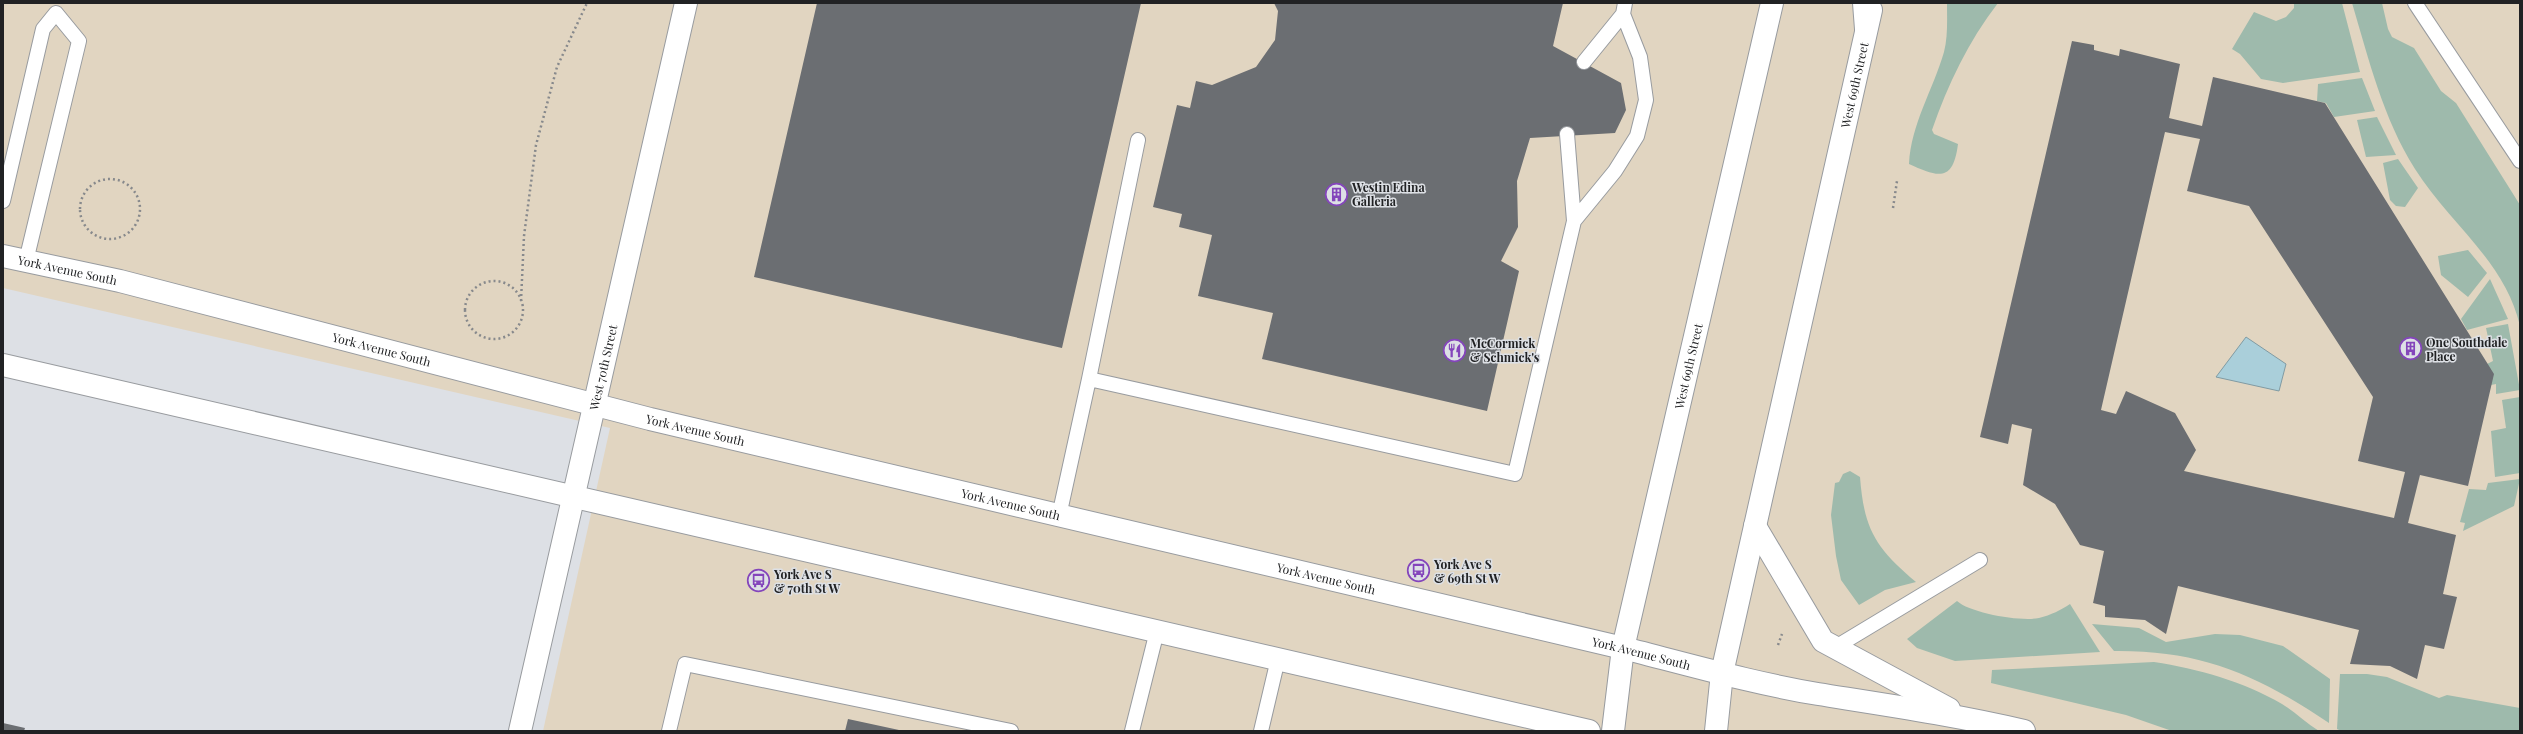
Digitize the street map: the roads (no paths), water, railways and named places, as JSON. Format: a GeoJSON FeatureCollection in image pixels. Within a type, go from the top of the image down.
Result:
{"type":"FeatureCollection","features":[{"type":"Feature","properties":{"kind":"street","name":"West 70th Street"},"geometry":{"type":"LineString","coordinates":[[520,731],[596,406],[686,3]]}},
{"type":"Feature","properties":{"kind":"street","name":"West 69th Street"},"geometry":{"type":"LineString","coordinates":[[1613,731],[1623,648],[1772,3]]}},
{"type":"Feature","properties":{"kind":"street"},"geometry":{"type":"LineString","coordinates":[[1864,3],[1866,29]]}},
{"type":"Feature","properties":{"kind":"street","name":"West 69th Street"},"geometry":{"type":"LineString","coordinates":[[1716,731],[1722,673],[1872,3]]}},
{"type":"Feature","properties":{"kind":"street","name":"York Avenue South"},"geometry":{"type":"LineString","coordinates":[[3,256],[120,281],[596,406],[1623,648],[1722,673],[1818,694],[1964,717],[2024,731]]}},
{"type":"Feature","properties":{"kind":"street"},"geometry":{"type":"LineString","coordinates":[[3,365],[1589,731]]}},
{"type":"Feature","properties":{"kind":"street"},"geometry":{"type":"LineString","coordinates":[[1755,526],[1822,641],[1964,717]]}},
{"type":"Feature","properties":{"kind":"lane"},"geometry":{"type":"LineString","coordinates":[[2415,3],[2520,161]]}},
{"type":"Feature","properties":{"kind":"lane"},"geometry":{"type":"LineString","coordinates":[[1584,62],[1624,8]]}},
{"type":"Feature","properties":{"kind":"lane"},"geometry":{"type":"LineString","coordinates":[[1574,221],[1615,171],[1633,142],[1646,100],[1640,57],[1624,8]]}},
{"type":"Feature","properties":{"kind":"lane"},"geometry":{"type":"LineString","coordinates":[[3,201],[43,29],[56,13],[79,41],[26,261]]}},
{"type":"Feature","properties":{"kind":"lane"},"geometry":{"type":"LineString","coordinates":[[1089,379],[1515,474],[1574,221],[1567,134]]}},
{"type":"Feature","properties":{"kind":"lane"},"geometry":{"type":"LineString","coordinates":[[1059,516],[1138,140]]}},
{"type":"Feature","properties":{"kind":"lane"},"geometry":{"type":"LineString","coordinates":[[1834,648],[1980,560]]}},
{"type":"Feature","properties":{"kind":"lane"},"geometry":{"type":"LineString","coordinates":[[1132,731],[1157,631]]}},
{"type":"Feature","properties":{"kind":"lane"},"geometry":{"type":"LineString","coordinates":[[1261,731],[1278,659]]}},
{"type":"Feature","properties":{"kind":"lane"},"geometry":{"type":"LineString","coordinates":[[669,731],[684,664],[1011,731]]}},
{"type":"Feature","properties":{"kind":"water"},"geometry":{"type":"Polygon","coordinates":[[[2246,337],[2286,364],[2279,391],[2216,377],[2246,337]]]}},
{"type":"Feature","properties":{"kind":"place","name":"Westin Edina Galleria"},"geometry":{"type":"Point","coordinates":[1337,194]}},
{"type":"Feature","properties":{"kind":"place","name":"One Southdale Place"},"geometry":{"type":"Point","coordinates":[2410,349]}},
{"type":"Feature","properties":{"kind":"place","name":"McCormick & Schmick's"},"geometry":{"type":"Point","coordinates":[1455,350]}},
{"type":"Feature","properties":{"kind":"place","name":"York Ave S & 69th St W"},"geometry":{"type":"Point","coordinates":[1418,571]}},
{"type":"Feature","properties":{"kind":"place","name":"York Ave S & 70th St W"},"geometry":{"type":"Point","coordinates":[758,581]}}]}
